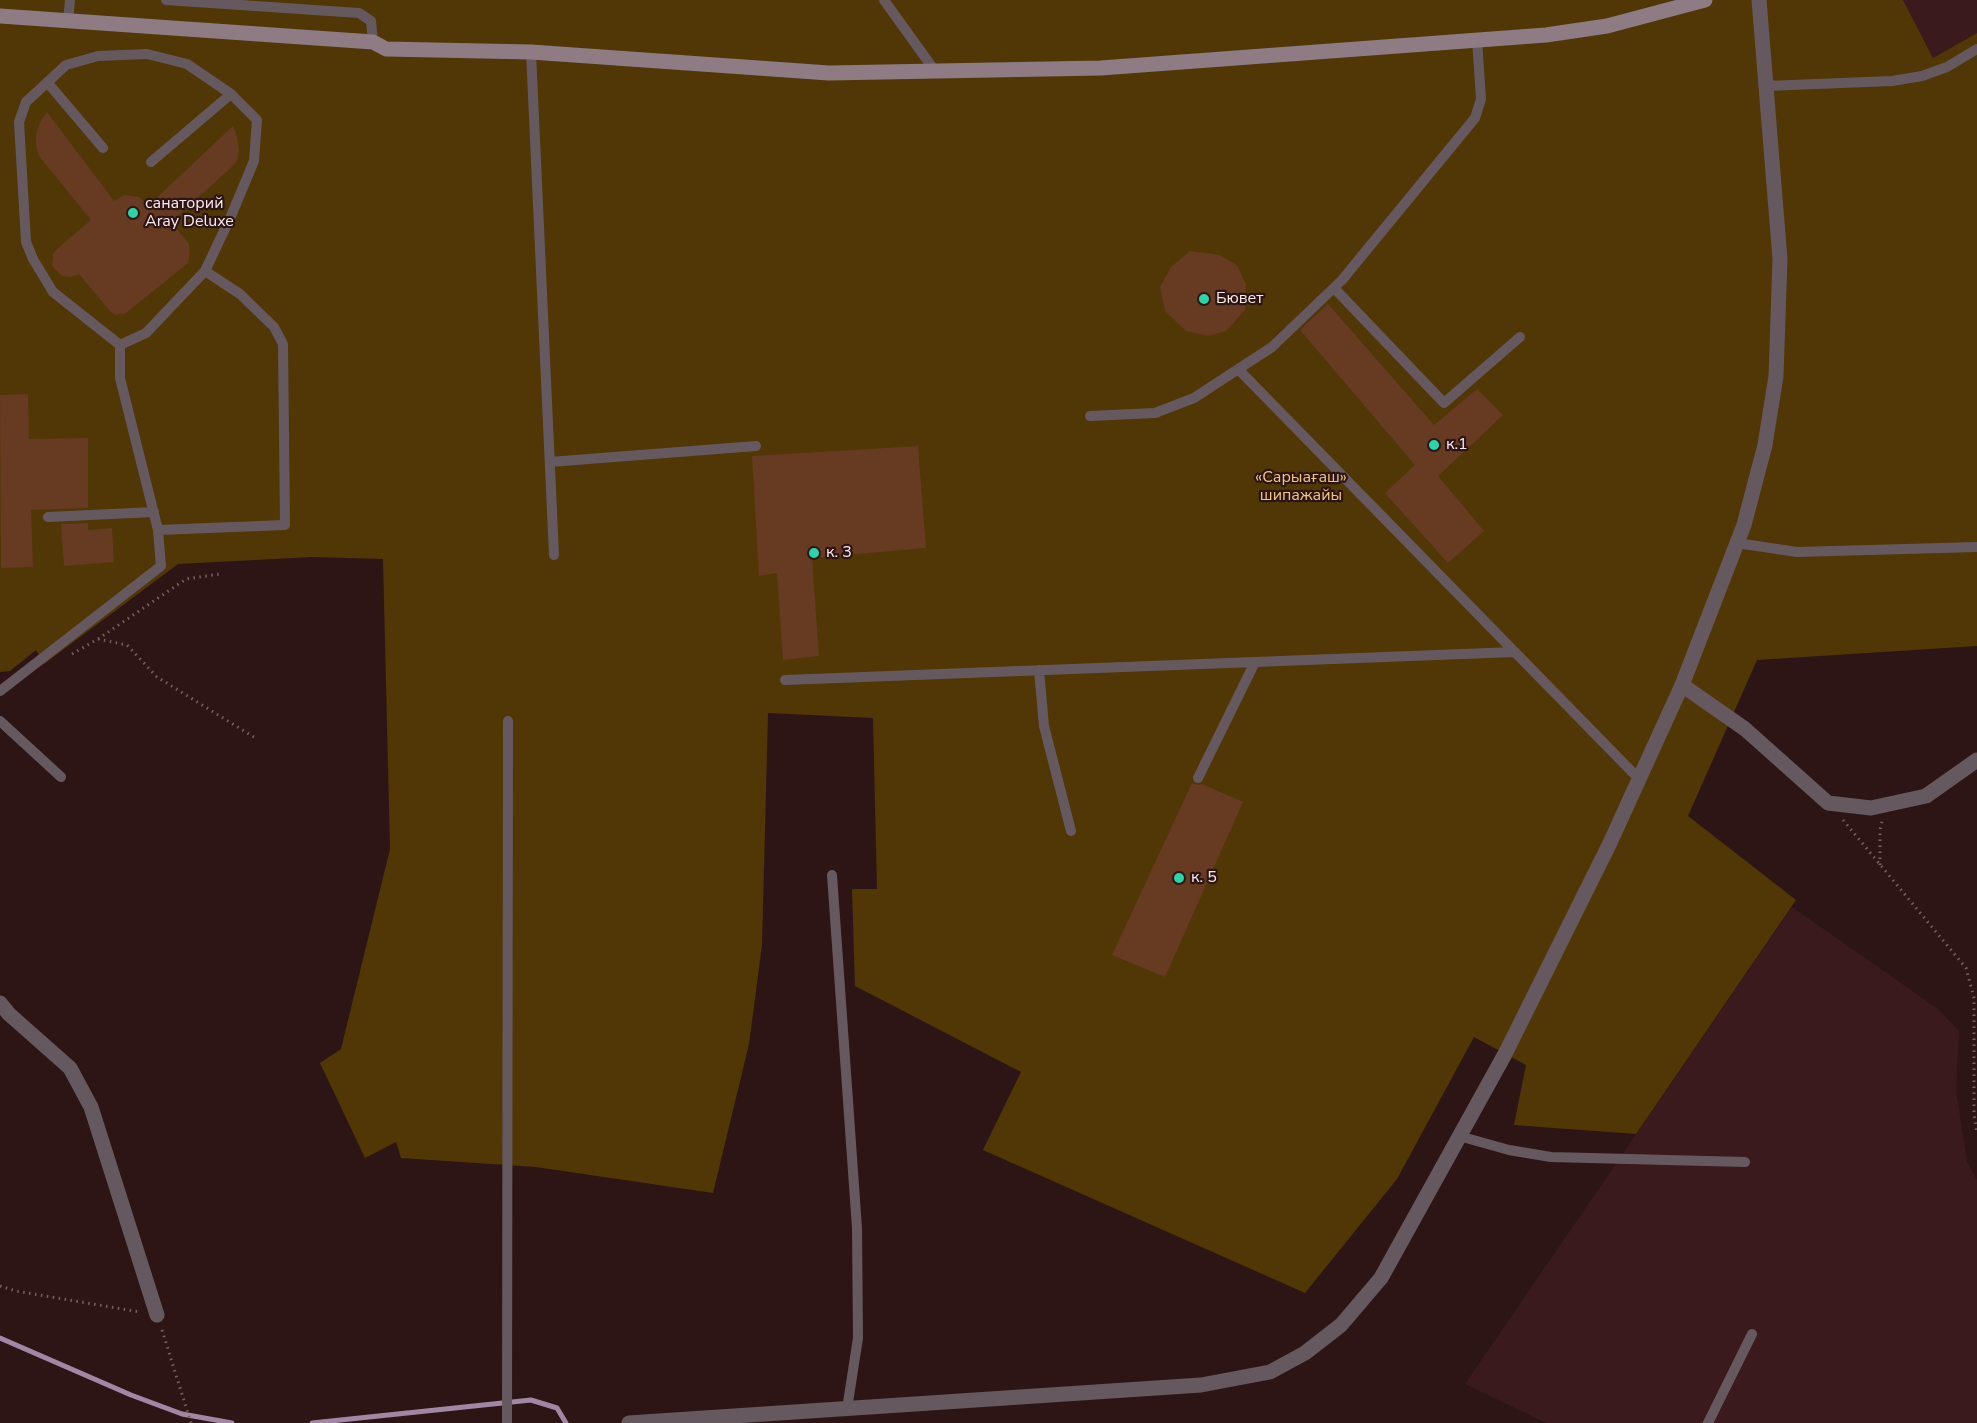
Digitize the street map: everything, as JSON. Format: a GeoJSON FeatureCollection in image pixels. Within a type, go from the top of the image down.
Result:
{"type":"FeatureCollection","features":[{"type":"Feature","properties":{"kind":"main road"},"geometry":{"type":"LineString","coordinates":[[0,16],[373,42],[386,49],[531,52],[830,73],[1101,68],[1546,35],[1607,26],[1705,0]]}},
{"type":"Feature","properties":{"kind":"street"},"geometry":{"type":"LineString","coordinates":[[629,1423],[1201,1385],[1270,1372],[1305,1353],[1341,1325],[1381,1278],[1505,1054],[1609,845],[1682,685],[1744,525],[1765,445],[1776,376],[1780,259],[1759,0]]}},
{"type":"Feature","properties":{"kind":"street"},"geometry":{"type":"LineString","coordinates":[[1682,685],[1745,729],[1828,803],[1871,808],[1926,796],[1977,760]]}},
{"type":"Feature","properties":{"kind":"street"},"geometry":{"type":"LineString","coordinates":[[0,1003],[9,1014],[70,1068],[91,1107],[158,1315]]}},
{"type":"Feature","properties":{"kind":"lane"},"geometry":{"type":"LineString","coordinates":[[68,21],[70,0]]}},
{"type":"Feature","properties":{"kind":"lane"},"geometry":{"type":"LineString","coordinates":[[166,0],[359,13],[371,21],[373,42]]}},
{"type":"Feature","properties":{"kind":"lane"},"geometry":{"type":"LineString","coordinates":[[884,0],[935,71]]}},
{"type":"Feature","properties":{"kind":"lane"},"geometry":{"type":"LineString","coordinates":[[1090,416],[1155,414],[1194,398],[1272,347],[1334,288],[1475,118],[1481,99],[1477,40]]}},
{"type":"Feature","properties":{"kind":"lane"},"geometry":{"type":"LineString","coordinates":[[1766,86],[1880,82],[1922,76],[1947,67],[1977,49]]}},
{"type":"Feature","properties":{"kind":"lane"},"geometry":{"type":"LineString","coordinates":[[531,52],[554,555]]}},
{"type":"Feature","properties":{"kind":"lane"},"geometry":{"type":"LineString","coordinates":[[147,54],[187,63],[231,94],[257,120],[254,161],[205,271],[146,333],[120,345],[52,292],[33,259],[26,242],[19,122],[26,102],[66,65],[98,56],[147,54]]}},
{"type":"Feature","properties":{"kind":"lane"},"geometry":{"type":"LineString","coordinates":[[47,82],[104,148]]}},
{"type":"Feature","properties":{"kind":"lane"},"geometry":{"type":"LineString","coordinates":[[152,162],[231,94]]}},
{"type":"Feature","properties":{"kind":"lane"},"geometry":{"type":"LineString","coordinates":[[158,530],[285,525],[283,344],[274,327],[240,294],[205,271]]}},
{"type":"Feature","properties":{"kind":"lane"},"geometry":{"type":"LineString","coordinates":[[1334,288],[1444,403],[1520,337]]}},
{"type":"Feature","properties":{"kind":"lane"},"geometry":{"type":"LineString","coordinates":[[0,691],[161,566],[158,530],[120,378],[120,345]]}},
{"type":"Feature","properties":{"kind":"lane"},"geometry":{"type":"LineString","coordinates":[[1239,370],[1639,779]]}},
{"type":"Feature","properties":{"kind":"lane"},"geometry":{"type":"LineString","coordinates":[[550,462],[756,447]]}},
{"type":"Feature","properties":{"kind":"lane"},"geometry":{"type":"LineString","coordinates":[[48,517],[154,512]]}},
{"type":"Feature","properties":{"kind":"lane"},"geometry":{"type":"LineString","coordinates":[[1737,543],[1797,552],[1977,547]]}},
{"type":"Feature","properties":{"kind":"lane"},"geometry":{"type":"LineString","coordinates":[[785,680],[1515,652]]}},
{"type":"Feature","properties":{"kind":"lane"},"geometry":{"type":"LineString","coordinates":[[1198,778],[1255,662]]}},
{"type":"Feature","properties":{"kind":"lane"},"geometry":{"type":"LineString","coordinates":[[1040,670],[1044,726],[1071,831]]}},
{"type":"Feature","properties":{"kind":"lane"},"geometry":{"type":"LineString","coordinates":[[0,721],[61,777]]}},
{"type":"Feature","properties":{"kind":"lane"},"geometry":{"type":"LineString","coordinates":[[507,1423],[508,721]]}},
{"type":"Feature","properties":{"kind":"lane"},"geometry":{"type":"LineString","coordinates":[[832,874],[857,1228],[858,1338],[847,1408]]}},
{"type":"Feature","properties":{"kind":"lane"},"geometry":{"type":"LineString","coordinates":[[1460,1136],[1509,1150],[1551,1157],[1745,1162]]}},
{"type":"Feature","properties":{"kind":"lane"},"geometry":{"type":"LineString","coordinates":[[1708,1423],[1752,1334]]}},
{"type":"Feature","properties":{"kind":"path"},"geometry":{"type":"LineString","coordinates":[[69,656],[186,579],[220,574]]}},
{"type":"Feature","properties":{"kind":"path"},"geometry":{"type":"LineString","coordinates":[[98,639],[127,645],[157,677],[257,739]]}},
{"type":"Feature","properties":{"kind":"path"},"geometry":{"type":"LineString","coordinates":[[1828,803],[1966,968],[1974,998],[1974,1114],[1977,1133]]}},
{"type":"Feature","properties":{"kind":"path"},"geometry":{"type":"LineString","coordinates":[[1880,866],[1880,830],[1887,805]]}},
{"type":"Feature","properties":{"kind":"path"},"geometry":{"type":"LineString","coordinates":[[0,1286],[16,1291],[158,1315],[192,1423]]}},
{"type":"Feature","properties":{"kind":"shaded area"},"geometry":{"type":"Polygon","coordinates":[[[1903,0],[1977,0],[1977,33],[1933,58],[1903,0]]]}},
{"type":"Feature","properties":{"kind":"shaded area"},"geometry":{"type":"Polygon","coordinates":[[[1792,907],[1938,1009],[1959,1031],[1956,1090],[1967,1162],[1977,1180],[1977,1423],[1546,1423],[1465,1384],[1792,907]]]}},
{"type":"Feature","properties":{"kind":"green space","name":"«Сарыағаш» шипажайы"},"geometry":{"type":"Polygon","coordinates":[[[0,0],[1903,0],[1933,58],[1977,33],[1977,646],[1757,660],[1688,816],[1796,900],[1636,1134],[1514,1125],[1526,1065],[1474,1037],[1397,1179],[1305,1293],[983,1150],[1021,1072],[855,986],[852,889],[877,889],[873,718],[768,713],[762,945],[749,1044],[713,1193],[536,1167],[401,1158],[396,1142],[365,1158],[320,1063],[341,1049],[390,849],[383,559],[312,557],[178,564],[44,664],[36,650],[10,671],[0,672],[0,0]]]}},
{"type":"Feature","properties":{"kind":"building","name":"санаторий Aray Deluxe"},"geometry":{"type":"Polygon","coordinates":[[[47,112],[114,201],[124,195],[139,197],[148,206],[233,126],[237,136],[239,150],[238,159],[234,165],[171,222],[189,244],[188,263],[126,313],[115,315],[110,311],[79,274],[71,277],[62,276],[52,266],[53,254],[57,249],[91,220],[39,156],[36,135],[41,120],[47,112]]]}},
{"type":"Feature","properties":{"kind":"building","name":"Бювет"},"geometry":{"type":"Polygon","coordinates":[[[1190,251],[1220,255],[1237,265],[1246,284],[1245,310],[1226,331],[1208,336],[1186,331],[1165,311],[1160,287],[1171,267],[1190,251]]]}},
{"type":"Feature","properties":{"kind":"building","name":"к.1"},"geometry":{"type":"Polygon","coordinates":[[[1328,304],[1434,425],[1477,389],[1503,415],[1438,476],[1484,531],[1448,563],[1385,493],[1415,465],[1300,330],[1328,304]]]}},
{"type":"Feature","properties":{"kind":"building"},"geometry":{"type":"Polygon","coordinates":[[[28,394],[29,439],[88,438],[88,508],[31,510],[33,567],[1,568],[0,395],[28,394]]]}},
{"type":"Feature","properties":{"kind":"building","name":"к. 3"},"geometry":{"type":"Polygon","coordinates":[[[918,446],[926,548],[812,558],[819,656],[783,660],[777,573],[759,576],[752,456],[918,446]]]}},
{"type":"Feature","properties":{"kind":"building"},"geometry":{"type":"Polygon","coordinates":[[[88,523],[88,530],[112,528],[114,562],[64,566],[61,524],[88,523]]]}},
{"type":"Feature","properties":{"kind":"building","name":"к. 5"},"geometry":{"type":"Polygon","coordinates":[[[1192,783],[1202,784],[1243,802],[1165,977],[1112,955],[1192,783]]]}},
{"type":"Feature","properties":{"kind":"waterway"},"geometry":{"type":"LineString","coordinates":[[0,1338],[131,1395],[182,1414],[232,1423]]}},
{"type":"Feature","properties":{"kind":"waterway"},"geometry":{"type":"LineString","coordinates":[[312,1423],[531,1400],[557,1408],[566,1423]]}},
{"type":"Feature","properties":{"kind":"place","name":"санаторий Aray Deluxe"},"geometry":{"type":"Point","coordinates":[133,213]}},
{"type":"Feature","properties":{"kind":"place","name":"Бювет"},"geometry":{"type":"Point","coordinates":[1204,299]}},
{"type":"Feature","properties":{"kind":"place","name":"к.1"},"geometry":{"type":"Point","coordinates":[1434,445]}},
{"type":"Feature","properties":{"kind":"place","name":"к. 3"},"geometry":{"type":"Point","coordinates":[814,553]}},
{"type":"Feature","properties":{"kind":"place","name":"к. 5"},"geometry":{"type":"Point","coordinates":[1179,878]}}]}
